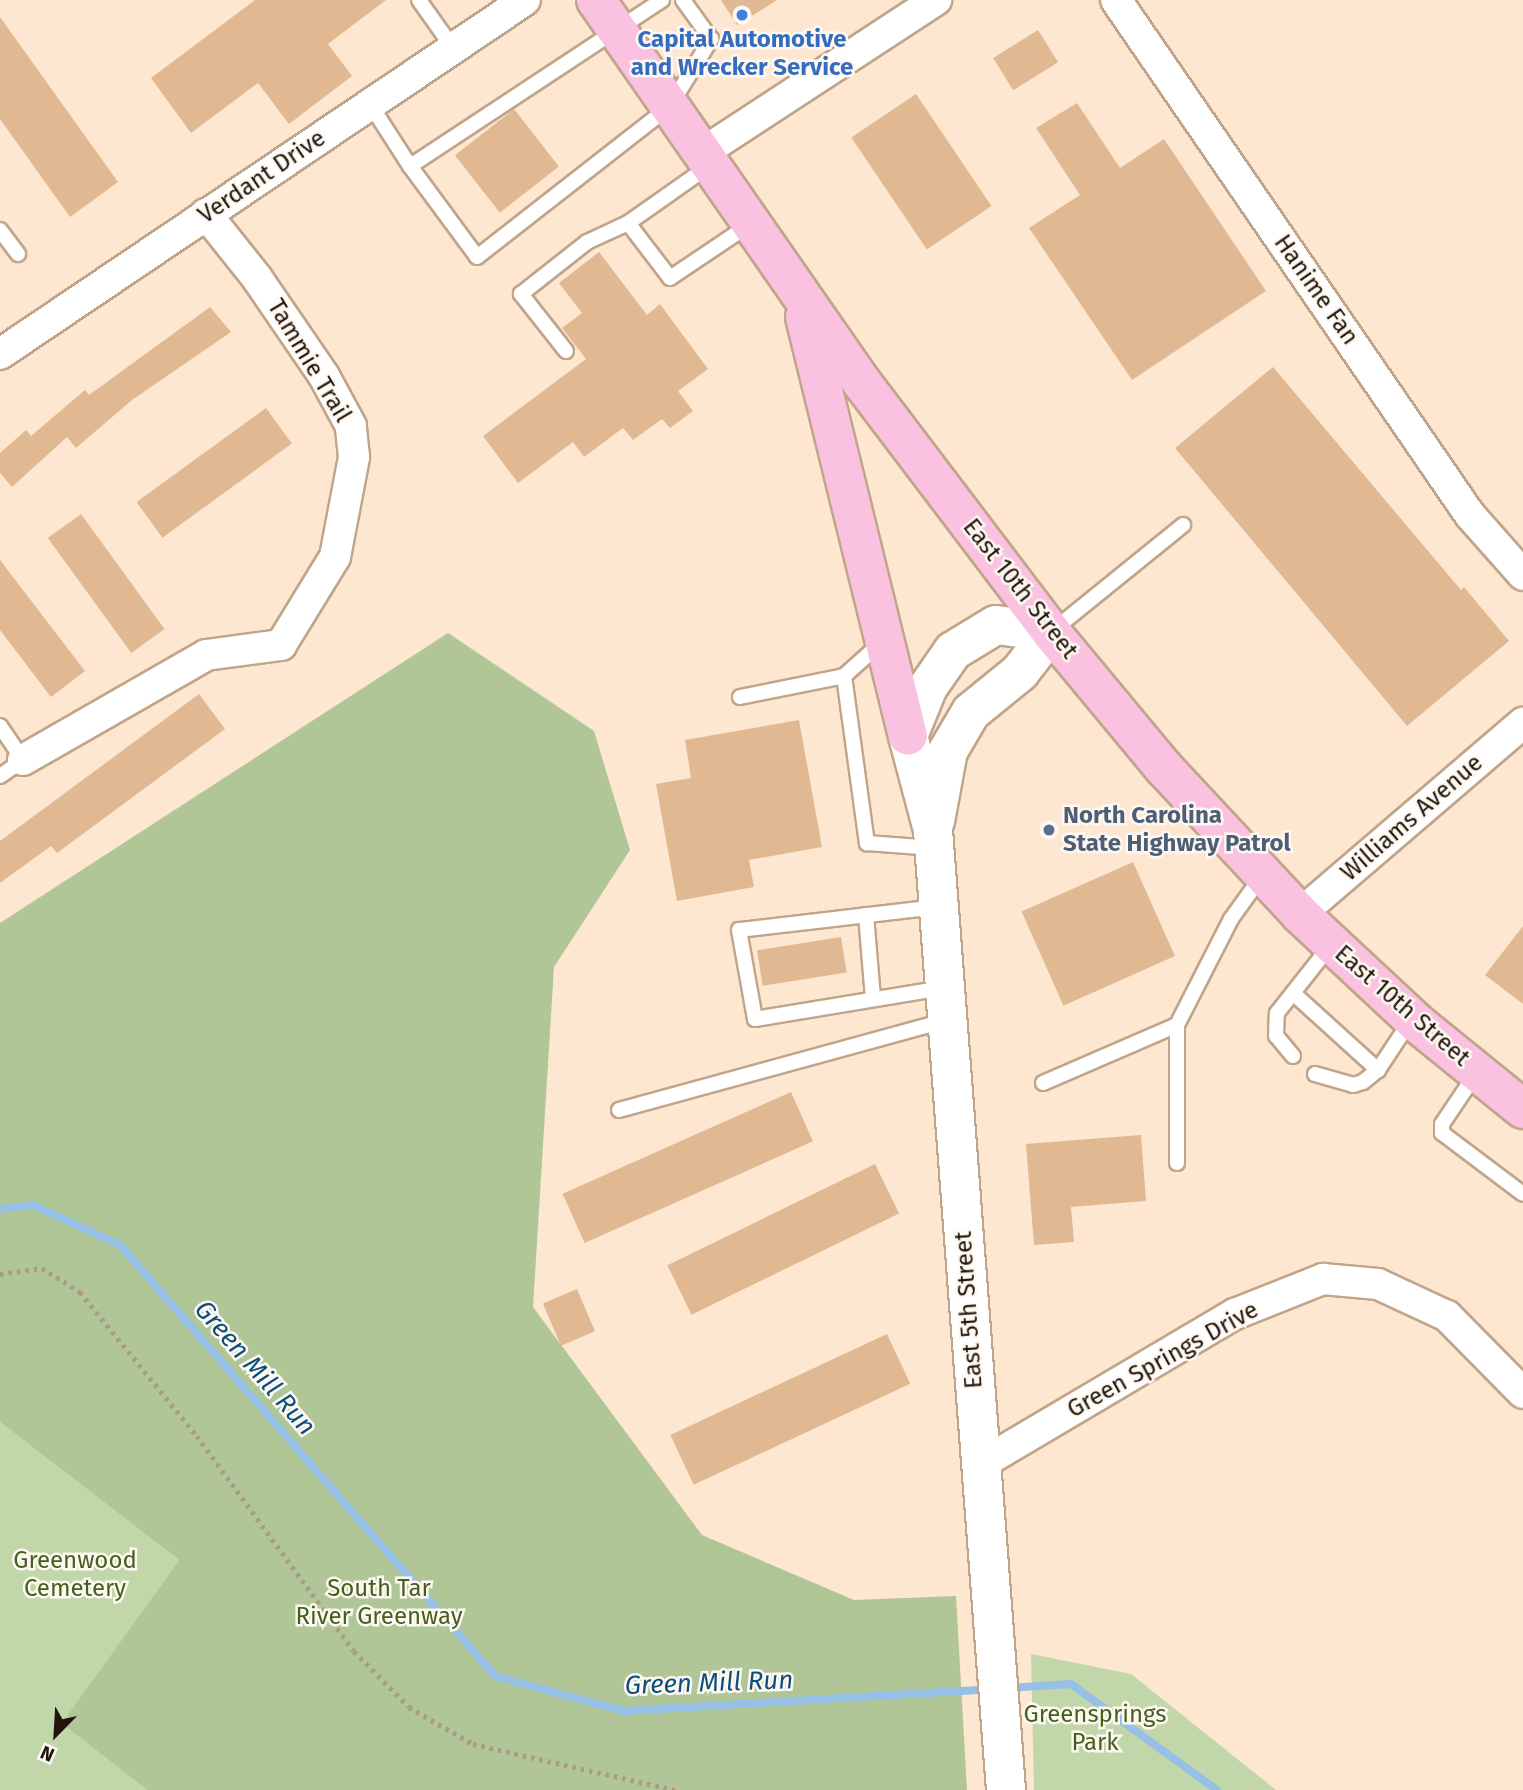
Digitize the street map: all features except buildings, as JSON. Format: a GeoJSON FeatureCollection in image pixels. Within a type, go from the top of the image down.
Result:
{"type":"FeatureCollection","features":[{"type":"Feature","properties":{"kind":"main road","name":"East 10th Street"},"geometry":{"type":"LineString","coordinates":[[596,0],[800,295],[1051,632],[1164,768],[1300,914],[1412,1018],[1523,1109]]}},
{"type":"Feature","properties":{"kind":"main road"},"geometry":{"type":"LineString","coordinates":[[800,295],[908,736]]}},
{"type":"Feature","properties":{"kind":"main road"},"geometry":{"type":"LineString","coordinates":[[908,736],[928,687],[953,650],[996,625],[1051,632]]}},
{"type":"Feature","properties":{"kind":"main road","name":"East 5th Street"},"geometry":{"type":"LineString","coordinates":[[934,839],[948,751],[971,712],[1020,672],[1051,632]]}},
{"type":"Feature","properties":{"kind":"main road","name":"East 5th Street"},"geometry":{"type":"LineString","coordinates":[[908,736],[934,839],[1006,1790]]}},
{"type":"Feature","properties":{"kind":"street","name":"Verdant Drive"},"geometry":{"type":"LineString","coordinates":[[0,354],[525,0]]}},
{"type":"Feature","properties":{"kind":"street"},"geometry":{"type":"LineString","coordinates":[[706,159],[936,0]]}},
{"type":"Feature","properties":{"kind":"street","name":"Hanime Fan"},"geometry":{"type":"LineString","coordinates":[[1116,0],[1470,515],[1523,575]]}},
{"type":"Feature","properties":{"kind":"street","name":"Tammie Trail"},"geometry":{"type":"LineString","coordinates":[[12,768],[206,655],[281,645],[335,557],[354,457],[351,426],[324,376],[257,278],[206,215]]}},
{"type":"Feature","properties":{"kind":"street","name":"Williams Avenue"},"geometry":{"type":"LineString","coordinates":[[1300,914],[1523,723]]}},
{"type":"Feature","properties":{"kind":"street","name":"Green Springs Drive"},"geometry":{"type":"LineString","coordinates":[[981,1464],[1235,1314],[1323,1279],[1378,1284],[1447,1316],[1523,1393]]}},
{"type":"Feature","properties":{"kind":"lane"},"geometry":{"type":"LineString","coordinates":[[419,0],[453,48]]}},
{"type":"Feature","properties":{"kind":"lane"},"geometry":{"type":"LineString","coordinates":[[410,166],[662,0]]}},
{"type":"Feature","properties":{"kind":"lane"},"geometry":{"type":"LineString","coordinates":[[370,104],[410,166],[477,257],[670,106],[711,39],[683,0]]}},
{"type":"Feature","properties":{"kind":"lane"},"geometry":{"type":"LineString","coordinates":[[566,351],[521,294],[587,242],[628,223],[706,159]]}},
{"type":"Feature","properties":{"kind":"lane"},"geometry":{"type":"LineString","coordinates":[[628,223],[670,278],[751,223]]}},
{"type":"Feature","properties":{"kind":"lane"},"geometry":{"type":"LineString","coordinates":[[0,230],[18,254]]}},
{"type":"Feature","properties":{"kind":"lane"},"geometry":{"type":"LineString","coordinates":[[1051,632],[1183,525]]}},
{"type":"Feature","properties":{"kind":"lane"},"geometry":{"type":"LineString","coordinates":[[740,697],[844,676],[883,641]]}},
{"type":"Feature","properties":{"kind":"lane"},"geometry":{"type":"LineString","coordinates":[[844,676],[867,843],[934,839]]}},
{"type":"Feature","properties":{"kind":"lane"},"geometry":{"type":"LineString","coordinates":[[0,726],[12,768]]}},
{"type":"Feature","properties":{"kind":"lane"},"geometry":{"type":"LineString","coordinates":[[1177,1163],[1177,1025],[1231,919],[1263,875]]}},
{"type":"Feature","properties":{"kind":"lane"},"geometry":{"type":"LineString","coordinates":[[939,907],[739,930],[755,1019],[873,999],[945,1004]]}},
{"type":"Feature","properties":{"kind":"lane"},"geometry":{"type":"LineString","coordinates":[[866,915],[873,999]]}},
{"type":"Feature","properties":{"kind":"lane"},"geometry":{"type":"LineString","coordinates":[[1293,1056],[1276,1036],[1274,1022],[1332,944]]}},
{"type":"Feature","properties":{"kind":"lane"},"geometry":{"type":"LineString","coordinates":[[1293,993],[1378,1070]]}},
{"type":"Feature","properties":{"kind":"lane"},"geometry":{"type":"LineString","coordinates":[[619,1110],[945,1004]]}},
{"type":"Feature","properties":{"kind":"lane"},"geometry":{"type":"LineString","coordinates":[[1315,1074],[1353,1085],[1378,1070],[1412,1018]]}},
{"type":"Feature","properties":{"kind":"lane"},"geometry":{"type":"LineString","coordinates":[[1042,1083],[1177,1025]]}},
{"type":"Feature","properties":{"kind":"lane"},"geometry":{"type":"LineString","coordinates":[[1477,1072],[1442,1124],[1442,1133],[1523,1194]]}},
{"type":"Feature","properties":{"kind":"path"},"geometry":{"type":"LineString","coordinates":[[0,1274],[42,1268],[80,1292],[197,1436],[354,1651],[409,1707],[473,1744],[675,1790]]}},
{"type":"Feature","properties":{"kind":"green space","name":"South Tar River Greenway"},"geometry":{"type":"Polygon","coordinates":[[[448,633],[594,731],[630,850],[554,967],[533,1307],[702,1535],[854,1600],[956,1596],[967,1790],[147,1790],[62,1723],[179,1560],[0,1422],[0,923],[448,633]]]}},
{"type":"Feature","properties":{"kind":"green space","name":"Greenwood Cemetery"},"geometry":{"type":"Polygon","coordinates":[[[0,1422],[179,1560],[63,1722],[147,1790],[0,1790],[0,1422]]]}},
{"type":"Feature","properties":{"kind":"green space","name":"Greensprings Park"},"geometry":{"type":"Polygon","coordinates":[[[1031,1654],[1131,1674],[1276,1790],[1034,1790],[1031,1654]]]}},
{"type":"Feature","properties":{"kind":"waterway","name":"Green Mill Run"},"geometry":{"type":"LineString","coordinates":[[0,1209],[33,1205],[120,1245],[495,1676],[624,1711],[990,1689]]}},
{"type":"Feature","properties":{"kind":"waterway","name":"Green Mill Run"},"geometry":{"type":"LineString","coordinates":[[1009,1688],[1071,1684],[1217,1790]]}},
{"type":"Feature","properties":{"kind":"place","name":"Capital Automotive and Wrecker Service"},"geometry":{"type":"Point","coordinates":[742,15]}},
{"type":"Feature","properties":{"kind":"place","name":"North Carolina State Highway Patrol"},"geometry":{"type":"Point","coordinates":[1049,830]}}]}
